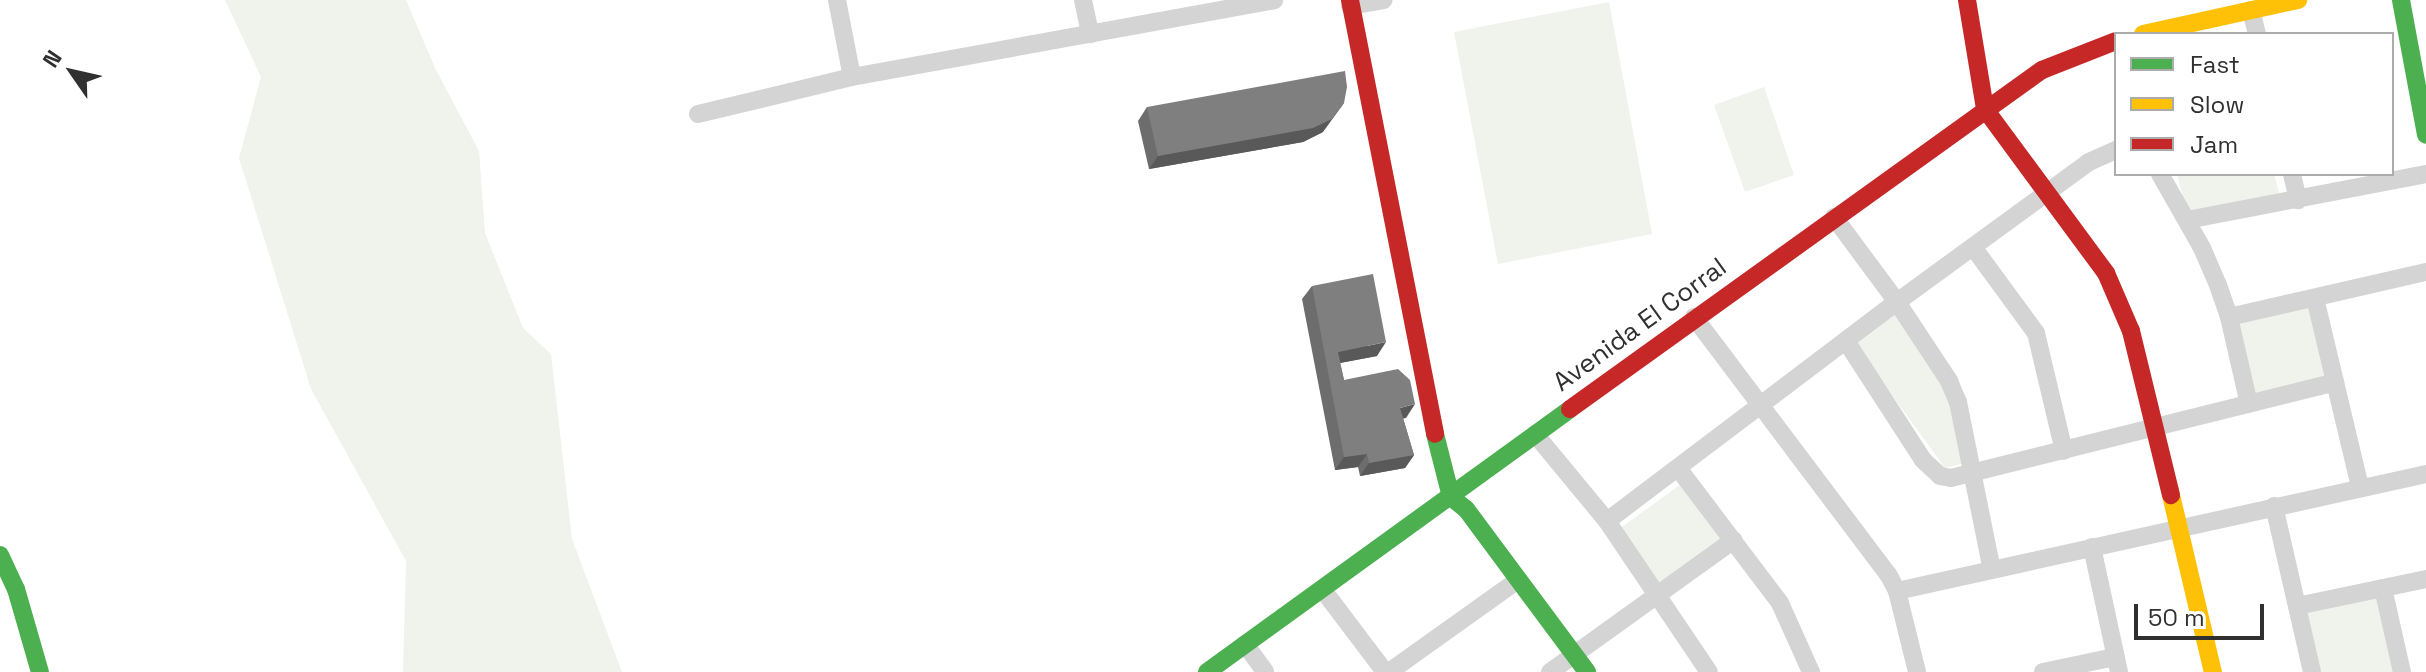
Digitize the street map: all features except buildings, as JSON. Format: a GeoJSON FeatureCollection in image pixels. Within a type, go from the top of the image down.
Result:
{"type":"FeatureCollection","features":[{"type":"Feature","properties":{"kind":"street"},"geometry":{"type":"LineString","coordinates":[[837,0],[852,77]]}},
{"type":"Feature","properties":{"kind":"street"},"geometry":{"type":"LineString","coordinates":[[1083,0],[1090,34]]}},
{"type":"Feature","properties":{"kind":"street"},"geometry":{"type":"LineString","coordinates":[[698,114],[852,77],[1274,0]]}},
{"type":"Feature","properties":{"kind":"street"},"geometry":{"type":"LineString","coordinates":[[1383,0],[1350,3],[1440,461],[1451,497],[1466,509],[1587,672]]}},
{"type":"Feature","properties":{"kind":"street"},"geometry":{"type":"LineString","coordinates":[[1967,0],[1985,109],[2106,273],[2131,331],[2213,672]]}},
{"type":"Feature","properties":{"kind":"street"},"geometry":{"type":"LineString","coordinates":[[2401,0],[2426,135]]}},
{"type":"Feature","properties":{"kind":"street"},"geometry":{"type":"LineString","coordinates":[[2150,32],[2251,5],[2289,1]]}},
{"type":"Feature","properties":{"kind":"street"},"geometry":{"type":"LineString","coordinates":[[2251,5],[2257,32]]}},
{"type":"Feature","properties":{"kind":"street","name":"Avenida El Corral"},"geometry":{"type":"LineString","coordinates":[[1207,672],[1985,109],[2042,70],[2114,42]]}},
{"type":"Feature","properties":{"kind":"street"},"geometry":{"type":"LineString","coordinates":[[1607,521],[1897,302],[2089,162],[2114,151]]}},
{"type":"Feature","properties":{"kind":"street"},"geometry":{"type":"LineString","coordinates":[[2187,220],[2426,174]]}},
{"type":"Feature","properties":{"kind":"street"},"geometry":{"type":"LineString","coordinates":[[2161,176],[2202,248],[2229,317],[2249,404]]}},
{"type":"Feature","properties":{"kind":"street"},"geometry":{"type":"LineString","coordinates":[[2292,176],[2298,200]]}},
{"type":"Feature","properties":{"kind":"street"},"geometry":{"type":"LineString","coordinates":[[1834,217],[1936,357],[1958,402],[1992,570]]}},
{"type":"Feature","properties":{"kind":"street"},"geometry":{"type":"LineString","coordinates":[[1973,247],[2036,333],[2064,451]]}},
{"type":"Feature","properties":{"kind":"street"},"geometry":{"type":"LineString","coordinates":[[2229,317],[2426,272]]}},
{"type":"Feature","properties":{"kind":"street"},"geometry":{"type":"LineString","coordinates":[[2315,298],[2360,487]]}},
{"type":"Feature","properties":{"kind":"street"},"geometry":{"type":"LineString","coordinates":[[1694,317],[1875,555],[1897,591],[1917,672]]}},
{"type":"Feature","properties":{"kind":"street"},"geometry":{"type":"LineString","coordinates":[[1846,341],[1932,470],[1951,478],[2335,382]]}},
{"type":"Feature","properties":{"kind":"street"},"geometry":{"type":"LineString","coordinates":[[1535,434],[1607,521],[1709,672]]}},
{"type":"Feature","properties":{"kind":"street"},"geometry":{"type":"LineString","coordinates":[[1678,468],[1780,603],[1811,672]]}},
{"type":"Feature","properties":{"kind":"street"},"geometry":{"type":"LineString","coordinates":[[1897,591],[2426,474]]}},
{"type":"Feature","properties":{"kind":"street"},"geometry":{"type":"LineString","coordinates":[[2274,506],[2312,672]]}},
{"type":"Feature","properties":{"kind":"street"},"geometry":{"type":"LineString","coordinates":[[1550,672],[1734,540]]}},
{"type":"Feature","properties":{"kind":"street"},"geometry":{"type":"LineString","coordinates":[[2043,672],[2117,665],[2092,547]]}},
{"type":"Feature","properties":{"kind":"street"},"geometry":{"type":"LineString","coordinates":[[0,555],[16,589],[40,672]]}},
{"type":"Feature","properties":{"kind":"street"},"geometry":{"type":"LineString","coordinates":[[2297,606],[2426,579]]}},
{"type":"Feature","properties":{"kind":"street"},"geometry":{"type":"LineString","coordinates":[[1323,590],[1387,672],[1518,580]]}},
{"type":"Feature","properties":{"kind":"street"},"geometry":{"type":"LineString","coordinates":[[2383,588],[2402,672]]}},
{"type":"Feature","properties":{"kind":"street"},"geometry":{"type":"LineString","coordinates":[[1245,644],[1265,672]]}},
{"type":"Feature","properties":{"kind":"shaded area"},"geometry":{"type":"Polygon","coordinates":[[[225,0],[406,0],[436,70],[479,151],[485,233],[523,328],[551,354],[572,539],[622,672],[403,672],[406,561],[311,389],[239,158],[261,77],[225,0]]]}},
{"type":"Feature","properties":{"kind":"shaded area"},"geometry":{"type":"Polygon","coordinates":[[[1609,2],[1652,234],[1498,264],[1454,32],[1609,2]]]}},
{"type":"Feature","properties":{"kind":"shaded area"},"geometry":{"type":"Polygon","coordinates":[[[1764,87],[1794,175],[1745,192],[1714,105],[1764,87]]]}},
{"type":"Feature","properties":{"kind":"shaded area"},"geometry":{"type":"Polygon","coordinates":[[[2178,176],[2275,176],[2279,193],[2188,217],[2178,176]]]}},
{"type":"Feature","properties":{"kind":"shaded area"},"geometry":{"type":"Polygon","coordinates":[[[2311,302],[2329,379],[2252,398],[2236,319],[2311,302]]]}},
{"type":"Feature","properties":{"kind":"shaded area"},"geometry":{"type":"Polygon","coordinates":[[[1897,311],[1944,381],[1965,463],[1945,468],[1854,343],[1897,311]]]}},
{"type":"Feature","properties":{"kind":"shaded area"},"geometry":{"type":"Polygon","coordinates":[[[1684,482],[1726,536],[1659,585],[1619,529],[1684,482]]]}},
{"type":"Feature","properties":{"kind":"shaded area"},"geometry":{"type":"Polygon","coordinates":[[[2378,595],[2396,672],[2317,672],[2304,611],[2378,595]]]}},
{"type":"Feature","properties":{"kind":"traffic: fast"},"geometry":{"type":"LineString","coordinates":[[2401,0],[2426,135]]}},
{"type":"Feature","properties":{"kind":"traffic: fast"},"geometry":{"type":"LineString","coordinates":[[1207,672],[1570,409]]}},
{"type":"Feature","properties":{"kind":"traffic: fast"},"geometry":{"type":"LineString","coordinates":[[1435,434],[1451,497],[1466,509],[1587,672]]}},
{"type":"Feature","properties":{"kind":"traffic: fast"},"geometry":{"type":"LineString","coordinates":[[0,555],[16,589],[40,672]]}},
{"type":"Feature","properties":{"kind":"traffic: slow"},"geometry":{"type":"LineString","coordinates":[[2152,32],[2298,0]]}},
{"type":"Feature","properties":{"kind":"traffic: slow"},"geometry":{"type":"LineString","coordinates":[[2171,495],[2213,672]]}},
{"type":"Feature","properties":{"kind":"traffic: jam"},"geometry":{"type":"LineString","coordinates":[[1350,0],[1435,434]]}},
{"type":"Feature","properties":{"kind":"traffic: jam"},"geometry":{"type":"LineString","coordinates":[[1967,0],[1985,109],[2106,273],[2131,331],[2171,495]]}},
{"type":"Feature","properties":{"kind":"traffic: jam"},"geometry":{"type":"LineString","coordinates":[[1570,409],[2042,70],[2114,42]]}}]}
